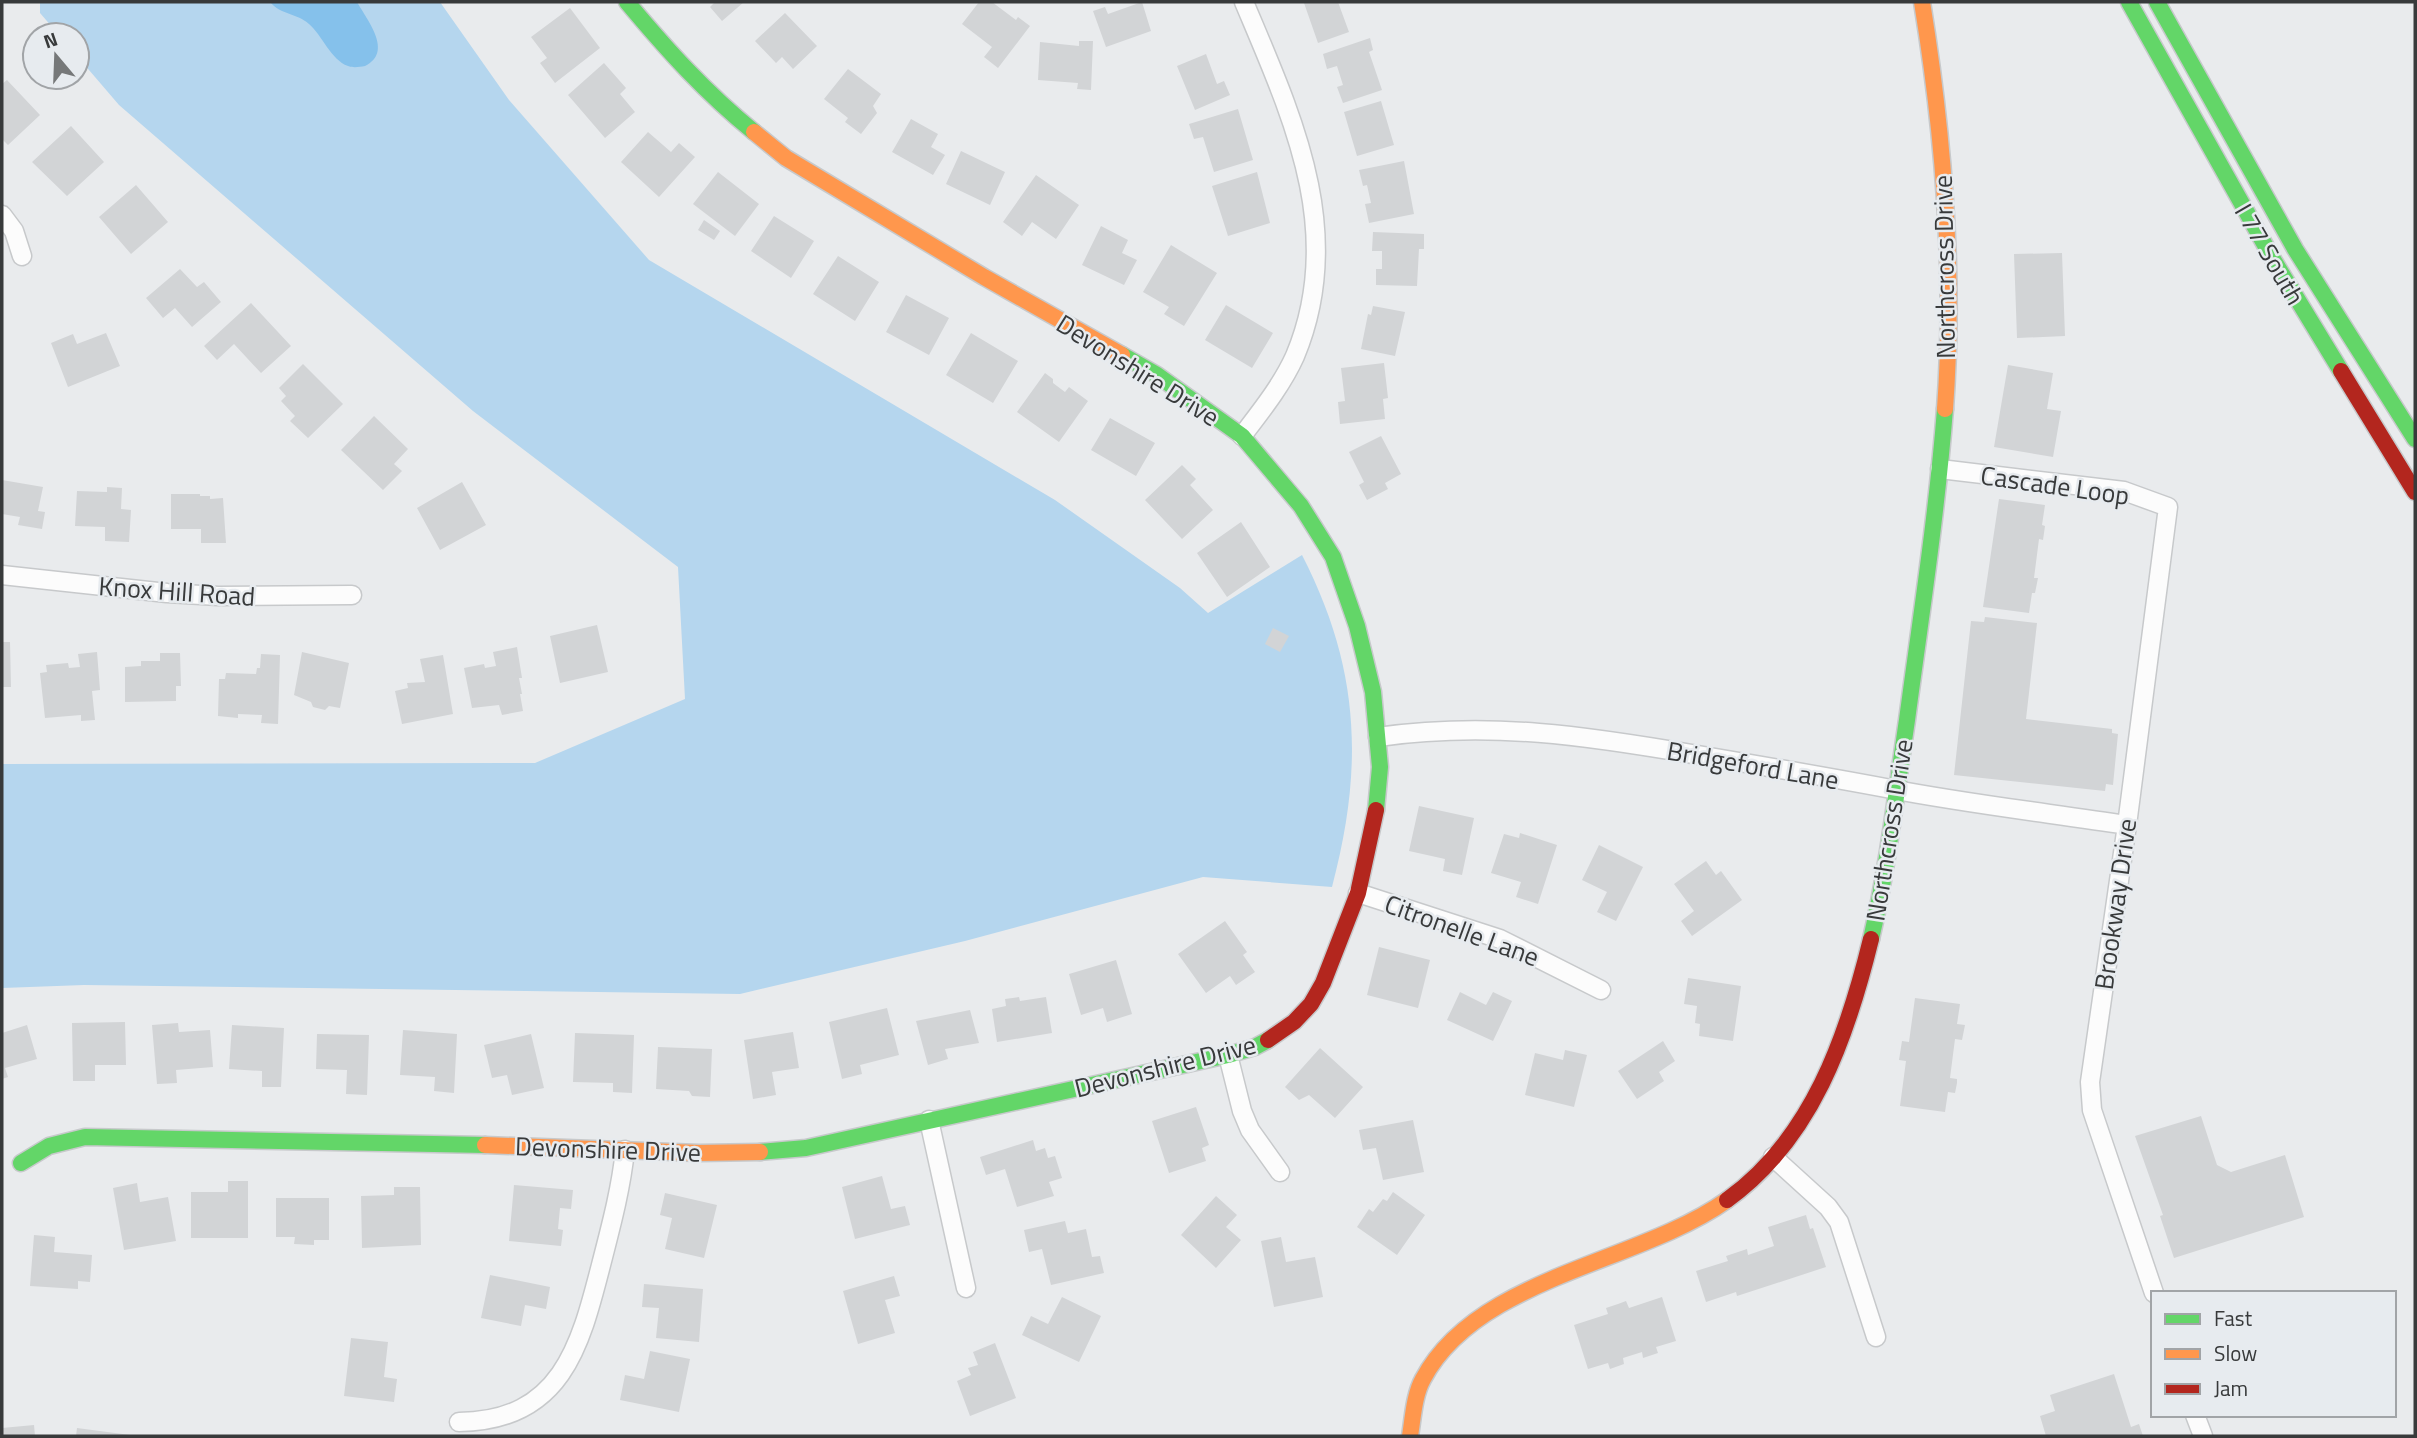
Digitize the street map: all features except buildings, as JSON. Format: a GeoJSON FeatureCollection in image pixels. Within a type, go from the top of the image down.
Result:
{"type":"FeatureCollection","features":[{"type":"Feature","properties":{"kind":"main road","name":"Devonshire Drive"},"geometry":{"type":"LineString","coordinates":[[21,1163],[50,1146],[85,1138],[163,1137],[480,1144],[699,1153],[780,1152],[1255,1047],[1294,1022],[1311,1004],[1323,983],[1358,893],[1377,806],[1380,767],[1373,692],[1357,626],[1333,557],[1301,506],[1242,436],[1157,375],[984,277],[786,158],[716,101],[674,58],[627,2]]}},
{"type":"Feature","properties":{"kind":"main road","name":"Northcross Drive"},"geometry":{"type":"LineString","coordinates":[[1410,1436],[1423,1381],[1441,1351],[1463,1330],[1492,1310],[1523,1294],[1641,1245],[1719,1207],[1750,1184],[1773,1157],[1812,1103],[1836,1056],[1857,992],[1877,914],[1924,608],[1946,398],[1948,236],[1938,103],[1922,2]]}},
{"type":"Feature","properties":{"kind":"main road"},"geometry":{"type":"LineString","coordinates":[[2157,2],[2295,248],[2415,439]]}},
{"type":"Feature","properties":{"kind":"main road","name":"I 77 South"},"geometry":{"type":"LineString","coordinates":[[2131,6],[2274,261],[2415,492]]}},
{"type":"Feature","properties":{"kind":"street"},"geometry":{"type":"LineString","coordinates":[[1242,436],[1267,403],[1294,357],[1315,288],[1317,259],[1317,228],[1297,136],[1244,2]]}},
{"type":"Feature","properties":{"kind":"street"},"geometry":{"type":"LineString","coordinates":[[2,215],[14,231],[22,256]]}},
{"type":"Feature","properties":{"kind":"street","name":"Cascade Loop"},"geometry":{"type":"LineString","coordinates":[[1940,469],[2124,491],[2168,507]]}},
{"type":"Feature","properties":{"kind":"street","name":"Brookway Drive"},"geometry":{"type":"LineString","coordinates":[[2153,1291],[2092,1110],[2090,1082],[2168,507]]}},
{"type":"Feature","properties":{"kind":"street","name":"Knox Hill Road"},"geometry":{"type":"LineString","coordinates":[[2,575],[192,595],[352,596]]}},
{"type":"Feature","properties":{"kind":"street","name":"Bridgeford Lane"},"geometry":{"type":"LineString","coordinates":[[1378,737],[1448,729],[1556,733],[1896,790],[2127,824]]}},
{"type":"Feature","properties":{"kind":"street","name":"Citronelle Lane"},"geometry":{"type":"LineString","coordinates":[[1358,893],[1500,939],[1601,990]]}},
{"type":"Feature","properties":{"kind":"street"},"geometry":{"type":"LineString","coordinates":[[1228,1055],[1242,1111],[1250,1130],[1280,1172]]}},
{"type":"Feature","properties":{"kind":"street"},"geometry":{"type":"LineString","coordinates":[[929,1120],[966,1288]]}},
{"type":"Feature","properties":{"kind":"street"},"geometry":{"type":"LineString","coordinates":[[459,1422],[480,1422],[522,1407],[545,1392],[569,1363],[579,1344],[590,1309],[621,1191],[625,1150]]}},
{"type":"Feature","properties":{"kind":"street"},"geometry":{"type":"LineString","coordinates":[[1773,1157],[1828,1207],[1839,1223],[1876,1337]]}},
{"type":"Feature","properties":{"kind":"street"},"geometry":{"type":"LineString","coordinates":[[2196,1417],[2203,1436]]}},
{"type":"Feature","properties":{"kind":"shaded area"},"geometry":{"type":"Polygon","coordinates":[[[40,2],[440,2],[509,100],[649,260],[1055,500],[1180,588],[1208,613],[1302,555],[1336,638],[1351,718],[1349,800],[1332,887],[1203,877],[965,941],[740,994],[84,985],[2,988],[2,764],[535,763],[685,699],[678,567],[473,411],[119,105],[91,72],[91,21],[47,21],[40,13],[40,2]]]}},
{"type":"Feature","properties":{"kind":"water"},"geometry":{"type":"Polygon","coordinates":[[[270,2],[357,2],[376,36],[377,53],[365,66],[348,66],[332,53],[309,24],[270,2]]]}},
{"type":"Feature","properties":{"kind":"traffic: fast"},"geometry":{"type":"LineString","coordinates":[[627,2],[719,102],[754,132]]}},
{"type":"Feature","properties":{"kind":"traffic: fast"},"geometry":{"type":"LineString","coordinates":[[2129,2],[2274,261],[2341,371]]}},
{"type":"Feature","properties":{"kind":"traffic: fast"},"geometry":{"type":"LineString","coordinates":[[2157,2],[2295,249],[2415,439]]}},
{"type":"Feature","properties":{"kind":"traffic: fast"},"geometry":{"type":"LineString","coordinates":[[1122,355],[1157,375],[1242,436],[1301,506],[1333,557],[1357,626],[1373,692],[1380,767],[1376,810]]}},
{"type":"Feature","properties":{"kind":"traffic: fast"},"geometry":{"type":"LineString","coordinates":[[1871,939],[1887,857],[1907,720],[1933,526],[1945,409]]}},
{"type":"Feature","properties":{"kind":"traffic: fast"},"geometry":{"type":"LineString","coordinates":[[760,1152],[806,1148],[1228,1055],[1268,1040]]}},
{"type":"Feature","properties":{"kind":"traffic: fast"},"geometry":{"type":"LineString","coordinates":[[21,1163],[49,1146],[85,1137],[485,1145]]}},
{"type":"Feature","properties":{"kind":"traffic: slow"},"geometry":{"type":"LineString","coordinates":[[1922,2],[1946,205],[1949,307],[1945,409]]}},
{"type":"Feature","properties":{"kind":"traffic: slow"},"geometry":{"type":"LineString","coordinates":[[754,132],[786,158],[984,277],[1122,355]]}},
{"type":"Feature","properties":{"kind":"traffic: slow"},"geometry":{"type":"LineString","coordinates":[[485,1145],[699,1153],[760,1152]]}},
{"type":"Feature","properties":{"kind":"traffic: slow"},"geometry":{"type":"LineString","coordinates":[[1410,1436],[1416,1399],[1423,1379],[1448,1345],[1481,1317],[1520,1294],[1691,1222],[1727,1200]]}},
{"type":"Feature","properties":{"kind":"traffic: jam"},"geometry":{"type":"LineString","coordinates":[[2341,371],[2415,492]]}},
{"type":"Feature","properties":{"kind":"traffic: jam"},"geometry":{"type":"LineString","coordinates":[[1268,1040],[1294,1022],[1311,1004],[1323,983],[1358,893],[1376,810]]}},
{"type":"Feature","properties":{"kind":"traffic: jam"},"geometry":{"type":"LineString","coordinates":[[1727,1200],[1757,1175],[1782,1147],[1804,1116],[1837,1049],[1871,939]]}}]}
